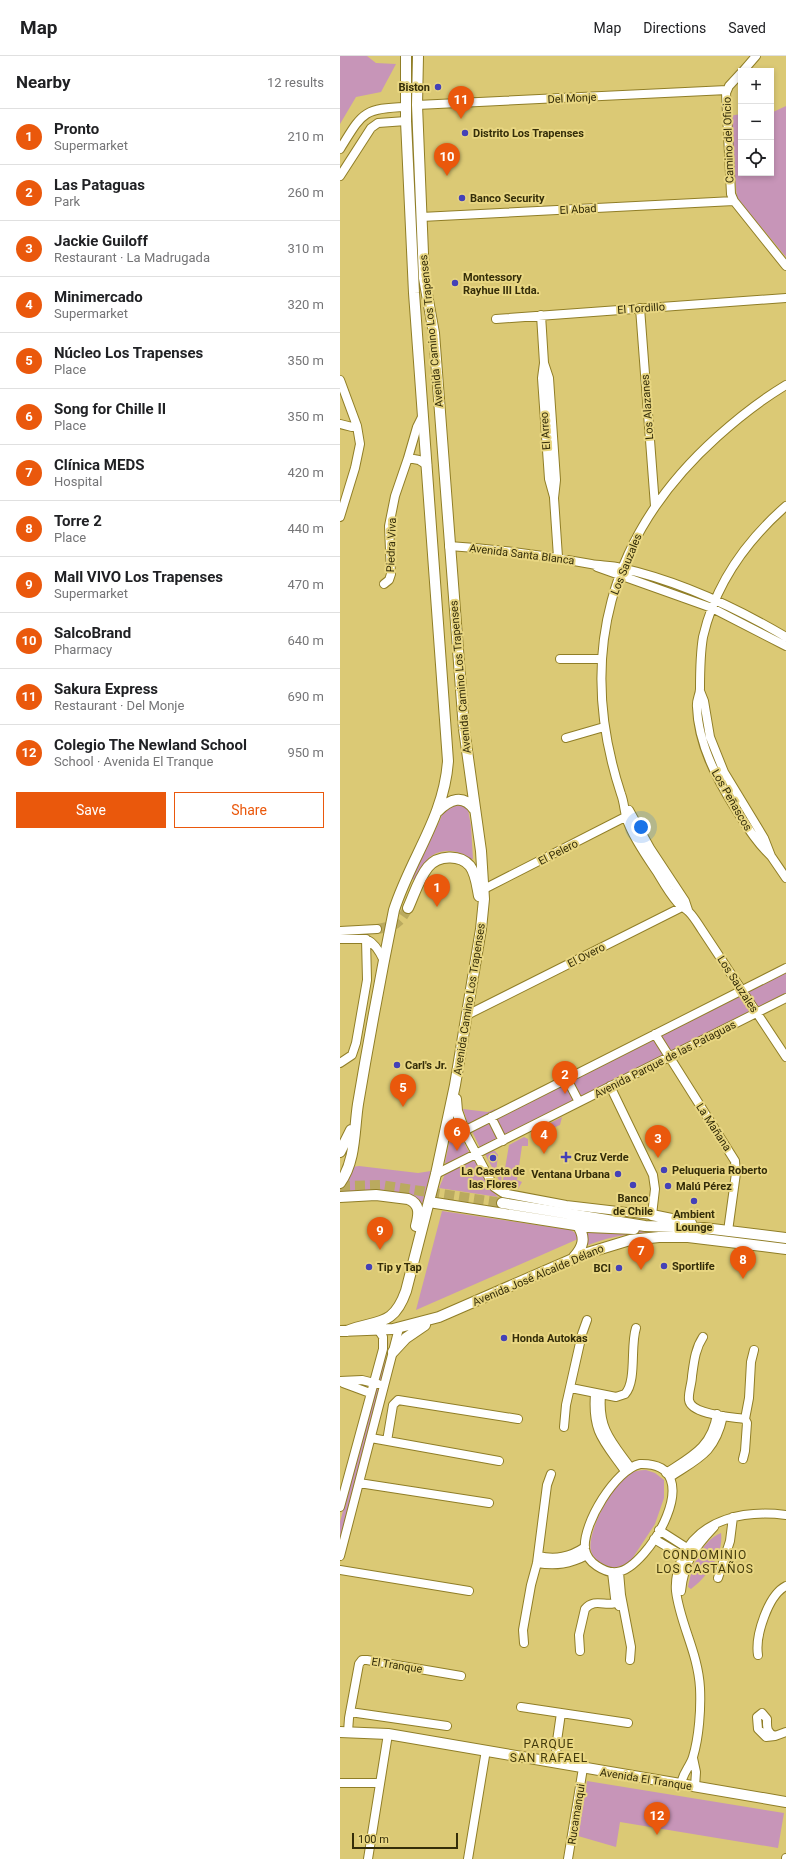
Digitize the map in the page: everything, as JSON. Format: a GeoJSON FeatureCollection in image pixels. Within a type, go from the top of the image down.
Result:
{"type":"FeatureCollection","features":[{"type":"Feature","properties":{"kind":"main road","name":"Avenida Camino Los Trapenses"},"geometry":{"type":"LineString","coordinates":[[356,1116],[394,910],[399,893],[438,811],[446,777],[448,744],[419,357],[406,121],[406,56]]}},
{"type":"Feature","properties":{"kind":"main road","name":"Avenida Camino Los Trapenses"},"geometry":{"type":"LineString","coordinates":[[399,1328],[406,1291],[436,1174],[455,1085],[482,918],[484,889],[481,851],[464,729],[449,546],[436,356],[432,317],[424,278],[417,105],[418,56]]}},
{"type":"Feature","properties":{"kind":"main road"},"geometry":{"type":"LineString","coordinates":[[419,357],[428,359],[436,356]]}},
{"type":"Feature","properties":{"kind":"main road"},"geometry":{"type":"LineString","coordinates":[[438,811],[450,801],[458,799],[468,802],[474,809]]}},
{"type":"Feature","properties":{"kind":"main road"},"geometry":{"type":"LineString","coordinates":[[408,908],[428,867],[439,860],[452,858],[464,862],[472,870],[477,885],[482,918]]}},
{"type":"Feature","properties":{"kind":"main road"},"geometry":{"type":"LineString","coordinates":[[455,1085],[457,1111],[464,1131]]}},
{"type":"Feature","properties":{"kind":"main road"},"geometry":{"type":"LineString","coordinates":[[340,1152],[348,1137],[356,1116]]}},
{"type":"Feature","properties":{"kind":"main road"},"geometry":{"type":"LineString","coordinates":[[340,1183],[349,1165],[356,1116]]}},
{"type":"Feature","properties":{"kind":"main road"},"geometry":{"type":"LineString","coordinates":[[340,1197],[376,1195],[403,1198],[415,1203],[418,1207],[418,1216],[411,1250],[411,1270]]}},
{"type":"Feature","properties":{"kind":"main road"},"geometry":{"type":"LineString","coordinates":[[429,1202],[578,1226],[624,1230],[645,1226]]}},
{"type":"Feature","properties":{"kind":"main road"},"geometry":{"type":"LineString","coordinates":[[502,1204],[645,1226],[728,1230],[786,1238]]}},
{"type":"Feature","properties":{"kind":"main road"},"geometry":{"type":"LineString","coordinates":[[652,1215],[695,1224],[704,1228]]}},
{"type":"Feature","properties":{"kind":"main road"},"geometry":{"type":"LineString","coordinates":[[572,1259],[581,1248],[583,1242],[582,1234],[578,1226]]}},
{"type":"Feature","properties":{"kind":"main road","name":"Avenida José Alcalde Délano"},"geometry":{"type":"LineString","coordinates":[[344,1331],[379,1331],[399,1328],[439,1317],[596,1249],[619,1242],[659,1237],[710,1239],[786,1249]]}},
{"type":"Feature","properties":{"kind":"main road","name":"Avenida Camino Los Trapenses"},"geometry":{"type":"LineString","coordinates":[[344,1331],[390,1317],[398,1308],[406,1291]]}},
{"type":"Feature","properties":{"kind":"main road"},"geometry":{"type":"LineString","coordinates":[[394,1352],[412,1332],[439,1317]]}},
{"type":"Feature","properties":{"kind":"main road","name":"Avenida El Tranque"},"geometry":{"type":"LineString","coordinates":[[344,1732],[388,1734],[786,1802]]}},
{"type":"Feature","properties":{"kind":"street","name":"Camino del Oficio"},"geometry":{"type":"LineString","coordinates":[[746,68],[756,56]]}},
{"type":"Feature","properties":{"kind":"street","name":"Camino del Oficio"},"geometry":{"type":"LineString","coordinates":[[738,77],[727,90],[730,191],[734,201],[786,266]]}},
{"type":"Feature","properties":{"kind":"street","name":"Del Monje"},"geometry":{"type":"LineString","coordinates":[[417,105],[727,90]]}},
{"type":"Feature","properties":{"kind":"street"},"geometry":{"type":"LineString","coordinates":[[340,149],[356,124],[371,110],[406,106]]}},
{"type":"Feature","properties":{"kind":"street"},"geometry":{"type":"LineString","coordinates":[[340,176],[371,128],[378,123],[406,121]]}},
{"type":"Feature","properties":{"kind":"street","name":"El Abad"},"geometry":{"type":"LineString","coordinates":[[421,217],[734,201]]}},
{"type":"Feature","properties":{"kind":"street","name":"El Tordillo"},"geometry":{"type":"LineString","coordinates":[[496,319],[786,298]]}},
{"type":"Feature","properties":{"kind":"street","name":"Los Alazanes"},"geometry":{"type":"LineString","coordinates":[[640,308],[655,506]]}},
{"type":"Feature","properties":{"kind":"street","name":"El Arreo"},"geometry":{"type":"LineString","coordinates":[[541,315],[544,363],[548,374],[550,394],[556,480],[554,498],[558,557]]}},
{"type":"Feature","properties":{"kind":"street"},"geometry":{"type":"LineString","coordinates":[[340,380],[357,426],[359,452],[340,517]]}},
{"type":"Feature","properties":{"kind":"street","name":"Los Sauzales"},"geometry":{"type":"LineString","coordinates":[[786,385],[749,410],[703,450],[680,474],[655,506],[635,540],[621,572],[607,619],[601,659],[600,686],[604,727],[612,763],[641,848],[677,903],[686,908],[715,948],[786,1057]]}},
{"type":"Feature","properties":{"kind":"street","name":"Piedra Viva"},"geometry":{"type":"LineString","coordinates":[[384,584],[389,580],[391,574],[389,526],[395,496],[417,427],[423,416]]}},
{"type":"Feature","properties":{"kind":"street"},"geometry":{"type":"LineString","coordinates":[[340,424],[352,427],[357,426]]}},
{"type":"Feature","properties":{"kind":"street"},"geometry":{"type":"LineString","coordinates":[[408,458],[419,460],[427,465]]}},
{"type":"Feature","properties":{"kind":"street","name":"Los Peñascos"},"geometry":{"type":"LineString","coordinates":[[786,506],[765,526],[744,551],[728,574],[713,604],[706,625],[701,652],[700,691],[704,701],[710,737],[724,772],[764,838],[771,856],[786,878]]}},
{"type":"Feature","properties":{"kind":"street","name":"Avenida Santa Blanca"},"geometry":{"type":"LineString","coordinates":[[449,546],[504,550],[558,557],[621,572],[664,590],[713,604],[786,637]]}},
{"type":"Feature","properties":{"kind":"street","name":"Avenida Santa Blanca"},"geometry":{"type":"LineString","coordinates":[[713,604],[786,646]]}},
{"type":"Feature","properties":{"kind":"street"},"geometry":{"type":"LineString","coordinates":[[560,659],[601,659]]}},
{"type":"Feature","properties":{"kind":"street"},"geometry":{"type":"LineString","coordinates":[[566,738],[604,727]]}},
{"type":"Feature","properties":{"kind":"street","name":"El Pelero"},"geometry":{"type":"LineString","coordinates":[[484,889],[629,816]]}},
{"type":"Feature","properties":{"kind":"street","name":"El Overo"},"geometry":{"type":"LineString","coordinates":[[467,1015],[686,908]]}},
{"type":"Feature","properties":{"kind":"street"},"geometry":{"type":"LineString","coordinates":[[340,931],[377,929]]}},
{"type":"Feature","properties":{"kind":"street"},"geometry":{"type":"LineString","coordinates":[[340,939],[366,939],[378,949],[384,961]]}},
{"type":"Feature","properties":{"kind":"street"},"geometry":{"type":"LineString","coordinates":[[340,1063],[352,1055],[356,1043],[367,980],[366,939]]}},
{"type":"Feature","properties":{"kind":"street"},"geometry":{"type":"LineString","coordinates":[[610,1086],[653,1175],[655,1189],[652,1215],[580,1207],[506,1195],[494,1187],[464,1131],[786,968]]}},
{"type":"Feature","properties":{"kind":"street"},"geometry":{"type":"LineString","coordinates":[[470,997],[478,1005],[486,1006]]}},
{"type":"Feature","properties":{"kind":"street","name":"Avenida Parque de las Pataguas"},"geometry":{"type":"LineString","coordinates":[[436,1174],[786,998]]}},
{"type":"Feature","properties":{"kind":"street","name":"La Mañana"},"geometry":{"type":"LineString","coordinates":[[655,1034],[668,1057],[735,1161],[736,1173],[728,1230]]}},
{"type":"Feature","properties":{"kind":"street"},"geometry":{"type":"LineString","coordinates":[[567,1079],[579,1102]]}},
{"type":"Feature","properties":{"kind":"street"},"geometry":{"type":"LineString","coordinates":[[491,1117],[502,1141]]}},
{"type":"Feature","properties":{"kind":"street"},"geometry":{"type":"LineString","coordinates":[[564,1427],[566,1405],[582,1334],[587,1320]]}},
{"type":"Feature","properties":{"kind":"street"},"geometry":{"type":"LineString","coordinates":[[340,1556],[399,1328]]}},
{"type":"Feature","properties":{"kind":"street"},"geometry":{"type":"LineString","coordinates":[[571,1388],[598,1394],[618,1397],[623,1396],[628,1391],[633,1338],[636,1328]]}},
{"type":"Feature","properties":{"kind":"street"},"geometry":{"type":"LineString","coordinates":[[340,1507],[384,1344],[383,1337],[379,1331]]}},
{"type":"Feature","properties":{"kind":"street"},"geometry":{"type":"LineString","coordinates":[[703,1337],[696,1353],[690,1402],[692,1406],[698,1410],[745,1419]]}},
{"type":"Feature","properties":{"kind":"street"},"geometry":{"type":"LineString","coordinates":[[743,1459],[746,1451],[747,1425],[745,1419],[749,1398],[751,1359],[754,1350]]}},
{"type":"Feature","properties":{"kind":"street"},"geometry":{"type":"LineString","coordinates":[[340,1382],[362,1380],[374,1382],[380,1386],[381,1400]]}},
{"type":"Feature","properties":{"kind":"street"},"geometry":{"type":"LineString","coordinates":[[340,1382],[370,1393]]}},
{"type":"Feature","properties":{"kind":"street"},"geometry":{"type":"LineString","coordinates":[[598,1394],[594,1410],[597,1427],[602,1439],[628,1469]]}},
{"type":"Feature","properties":{"kind":"street"},"geometry":{"type":"LineString","coordinates":[[387,1441],[393,1405],[398,1400],[518,1419]]}},
{"type":"Feature","properties":{"kind":"street"},"geometry":{"type":"LineString","coordinates":[[668,1475],[701,1457],[711,1447],[718,1434],[720,1415]]}},
{"type":"Feature","properties":{"kind":"street"},"geometry":{"type":"LineString","coordinates":[[371,1438],[499,1461]]}},
{"type":"Feature","properties":{"kind":"street"},"geometry":{"type":"LineString","coordinates":[[640,1464],[649,1464],[660,1468],[668,1475],[673,1487],[673,1497],[654,1539],[636,1561],[625,1569],[616,1572],[600,1568],[586,1551],[587,1534],[598,1507],[612,1486],[628,1469],[640,1464]]}},
{"type":"Feature","properties":{"kind":"street"},"geometry":{"type":"LineString","coordinates":[[524,1643],[524,1623],[537,1559],[540,1524],[547,1485],[551,1474]]}},
{"type":"Feature","properties":{"kind":"street"},"geometry":{"type":"LineString","coordinates":[[359,1482],[489,1503]]}},
{"type":"Feature","properties":{"kind":"street"},"geometry":{"type":"LineString","coordinates":[[695,1787],[696,1772],[693,1758],[700,1710],[700,1686],[696,1656],[679,1602],[687,1553],[718,1523],[733,1517],[759,1514],[786,1516]]}},
{"type":"Feature","properties":{"kind":"street"},"geometry":{"type":"LineString","coordinates":[[718,1578],[730,1542],[733,1517]]}},
{"type":"Feature","properties":{"kind":"street"},"geometry":{"type":"LineString","coordinates":[[659,1530],[687,1553]]}},
{"type":"Feature","properties":{"kind":"street"},"geometry":{"type":"LineString","coordinates":[[654,1539],[687,1553]]}},
{"type":"Feature","properties":{"kind":"street"},"geometry":{"type":"LineString","coordinates":[[537,1559],[563,1557],[586,1551]]}},
{"type":"Feature","properties":{"kind":"street"},"geometry":{"type":"LineString","coordinates":[[340,1570],[469,1591]]}},
{"type":"Feature","properties":{"kind":"street"},"geometry":{"type":"LineString","coordinates":[[616,1572],[618,1594],[617,1603],[625,1613]]}},
{"type":"Feature","properties":{"kind":"street"},"geometry":{"type":"LineString","coordinates":[[758,1655],[756,1647],[765,1615],[777,1592],[786,1586]]}},
{"type":"Feature","properties":{"kind":"street"},"geometry":{"type":"LineString","coordinates":[[603,1603],[618,1594]]}},
{"type":"Feature","properties":{"kind":"street"},"geometry":{"type":"LineString","coordinates":[[618,1594],[625,1613],[631,1647],[630,1660]]}},
{"type":"Feature","properties":{"kind":"street"},"geometry":{"type":"LineString","coordinates":[[580,1651],[579,1640],[584,1612],[592,1604],[617,1603]]}},
{"type":"Feature","properties":{"kind":"street","name":"El Tranque"},"geometry":{"type":"LineString","coordinates":[[344,1732],[350,1712],[359,1664],[364,1660],[461,1676]]}},
{"type":"Feature","properties":{"kind":"street"},"geometry":{"type":"LineString","coordinates":[[521,1707],[628,1723]]}},
{"type":"Feature","properties":{"kind":"street"},"geometry":{"type":"LineString","coordinates":[[350,1712],[447,1726]]}},
{"type":"Feature","properties":{"kind":"street"},"geometry":{"type":"LineString","coordinates":[[558,1763],[556,1748],[561,1713]]}},
{"type":"Feature","properties":{"kind":"street"},"geometry":{"type":"LineString","coordinates":[[775,1736],[786,1732]]}},
{"type":"Feature","properties":{"kind":"street"},"geometry":{"type":"LineString","coordinates":[[368,1859],[388,1734]]}},
{"type":"Feature","properties":{"kind":"street"},"geometry":{"type":"LineString","coordinates":[[545,1761],[556,1748]]}},
{"type":"Feature","properties":{"kind":"street"},"geometry":{"type":"LineString","coordinates":[[468,1859],[486,1750]]}},
{"type":"Feature","properties":{"kind":"street"},"geometry":{"type":"LineString","coordinates":[[681,1784],[684,1774],[693,1758]]}},
{"type":"Feature","properties":{"kind":"street","name":"Rucamanqui"},"geometry":{"type":"LineString","coordinates":[[568,1859],[583,1768]]}},
{"type":"Feature","properties":{"kind":"street"},"geometry":{"type":"LineString","coordinates":[[340,1783],[380,1783]]}},
{"type":"Feature","properties":{"kind":"shaded area"},"geometry":{"type":"Polygon","coordinates":[[[340,56],[367,56],[376,63],[396,64],[381,92],[356,97],[340,124],[340,56]]]}},
{"type":"Feature","properties":{"kind":"shaded area"},"geometry":{"type":"Polygon","coordinates":[[[786,106],[786,257],[737,198],[729,116],[738,114],[738,176],[774,176],[774,112],[786,106]]]}},
{"type":"Feature","properties":{"kind":"shaded area"},"geometry":{"type":"Polygon","coordinates":[[[446,803],[467,804],[471,826],[473,859],[470,860],[462,854],[451,851],[435,854],[425,862],[416,882],[412,878],[440,820],[446,803]]]}},
{"type":"Feature","properties":{"kind":"shaded area"},"geometry":{"type":"Polygon","coordinates":[[[786,972],[786,993],[480,1148],[472,1131],[786,972]]]}},
{"type":"Feature","properties":{"kind":"shaded area"},"geometry":{"type":"Polygon","coordinates":[[[463,1109],[488,1112],[495,1109],[496,1110],[468,1124],[463,1109]]]}},
{"type":"Feature","properties":{"kind":"shaded area"},"geometry":{"type":"Polygon","coordinates":[[[562,1117],[560,1125],[546,1132],[538,1134],[531,1133],[562,1117]]]}},
{"type":"Feature","properties":{"kind":"shaded area"},"geometry":{"type":"Polygon","coordinates":[[[453,1123],[469,1152],[448,1165],[445,1163],[453,1123]]]}},
{"type":"Feature","properties":{"kind":"shaded area"},"geometry":{"type":"Polygon","coordinates":[[[524,1137],[528,1139],[528,1146],[522,1146],[517,1180],[522,1182],[518,1189],[502,1186],[509,1145],[524,1137]]]}},
{"type":"Feature","properties":{"kind":"shaded area"},"geometry":{"type":"Polygon","coordinates":[[[495,1151],[498,1155],[496,1172],[502,1173],[501,1184],[485,1154],[495,1151]]]}},
{"type":"Feature","properties":{"kind":"shaded area"},"geometry":{"type":"Polygon","coordinates":[[[472,1160],[476,1162],[490,1188],[498,1197],[439,1188],[445,1174],[472,1160]]]}},
{"type":"Feature","properties":{"kind":"shaded area"},"geometry":{"type":"Polygon","coordinates":[[[359,1166],[418,1173],[431,1171],[422,1205],[340,1193],[340,1189],[352,1167],[359,1166]]]}},
{"type":"Feature","properties":{"kind":"shaded area"},"geometry":{"type":"Polygon","coordinates":[[[442,1211],[571,1230],[578,1235],[578,1239],[416,1310],[442,1211]]]}},
{"type":"Feature","properties":{"kind":"shaded area"},"geometry":{"type":"Polygon","coordinates":[[[584,1229],[716,1233],[786,1242],[786,1244],[712,1234],[661,1232],[636,1233],[611,1238],[588,1245],[584,1229]]]}},
{"type":"Feature","properties":{"kind":"shaded area"},"geometry":{"type":"Polygon","coordinates":[[[389,1340],[380,1388],[340,1542],[340,1522],[389,1340]]]}},
{"type":"Feature","properties":{"kind":"shaded area"},"geometry":{"type":"Polygon","coordinates":[[[646,1470],[655,1473],[664,1480],[664,1498],[655,1524],[630,1562],[614,1569],[600,1562],[592,1554],[591,1543],[593,1533],[608,1498],[622,1479],[632,1472],[646,1470]]]}},
{"type":"Feature","properties":{"kind":"shaded area"},"geometry":{"type":"Polygon","coordinates":[[[721,1533],[720,1549],[717,1557],[708,1572],[691,1589],[688,1587],[698,1556],[708,1542],[721,1533]]]}},
{"type":"Feature","properties":{"kind":"shaded area"},"geometry":{"type":"Polygon","coordinates":[[[587,1781],[784,1813],[778,1848],[620,1822],[616,1847],[578,1836],[587,1781]]]}},
{"type":"Feature","properties":{"kind":"tunnel"},"geometry":{"type":"LineString","coordinates":[[377,929],[396,924],[408,908]]}},
{"type":"Feature","properties":{"kind":"tunnel"},"geometry":{"type":"LineString","coordinates":[[340,1186],[380,1185],[502,1203]]}},
{"type":"Feature","properties":{"kind":"place","name":"Biston"},"geometry":{"type":"Point","coordinates":[438,87]}},
{"type":"Feature","properties":{"kind":"place","name":"Sakura Express"},"geometry":{"type":"Point","coordinates":[461,119]}},
{"type":"Feature","properties":{"kind":"place","name":"Distrito Los Trapenses"},"geometry":{"type":"Point","coordinates":[465,133]}},
{"type":"Feature","properties":{"kind":"place","name":"SalcoBrand"},"geometry":{"type":"Point","coordinates":[447,176]}},
{"type":"Feature","properties":{"kind":"place","name":"Banco Security"},"geometry":{"type":"Point","coordinates":[462,198]}},
{"type":"Feature","properties":{"kind":"place","name":"Montessory Rayhue III Ltda."},"geometry":{"type":"Point","coordinates":[455,283]}},
{"type":"Feature","properties":{"kind":"place","name":"Pronto"},"geometry":{"type":"Point","coordinates":[437,907]}},
{"type":"Feature","properties":{"kind":"place","name":"Carl's Jr."},"geometry":{"type":"Point","coordinates":[397,1065]}},
{"type":"Feature","properties":{"kind":"place","name":"Las Pataguas"},"geometry":{"type":"Point","coordinates":[565,1094]}},
{"type":"Feature","properties":{"kind":"place","name":"Núcleo Los Trapenses"},"geometry":{"type":"Point","coordinates":[403,1107]}},
{"type":"Feature","properties":{"kind":"place","name":"Song for Chille II"},"geometry":{"type":"Point","coordinates":[457,1151]}},
{"type":"Feature","properties":{"kind":"place","name":"Minimercado"},"geometry":{"type":"Point","coordinates":[544,1154]}},
{"type":"Feature","properties":{"kind":"place","name":"Cruz Verde"},"geometry":{"type":"Point","coordinates":[566,1157]}},
{"type":"Feature","properties":{"kind":"place","name":"La Caseta de las Flores"},"geometry":{"type":"Point","coordinates":[493,1158]}},
{"type":"Feature","properties":{"kind":"place","name":"Jackie Guiloff"},"geometry":{"type":"Point","coordinates":[658,1158]}},
{"type":"Feature","properties":{"kind":"place","name":"Peluqueria Roberto"},"geometry":{"type":"Point","coordinates":[664,1170]}},
{"type":"Feature","properties":{"kind":"place","name":"Ventana Urbana"},"geometry":{"type":"Point","coordinates":[618,1174]}},
{"type":"Feature","properties":{"kind":"place","name":"Banco de Chile"},"geometry":{"type":"Point","coordinates":[633,1185]}},
{"type":"Feature","properties":{"kind":"place","name":"Malú Pérez"},"geometry":{"type":"Point","coordinates":[668,1186]}},
{"type":"Feature","properties":{"kind":"place","name":"Ambient Lounge"},"geometry":{"type":"Point","coordinates":[694,1201]}},
{"type":"Feature","properties":{"kind":"place","name":"Mall VIVO Los Trapenses"},"geometry":{"type":"Point","coordinates":[380,1250]}},
{"type":"Feature","properties":{"kind":"place","name":"Sportlife"},"geometry":{"type":"Point","coordinates":[664,1266]}},
{"type":"Feature","properties":{"kind":"place","name":"Tip y Tap"},"geometry":{"type":"Point","coordinates":[369,1267]}},
{"type":"Feature","properties":{"kind":"place","name":"BCI"},"geometry":{"type":"Point","coordinates":[619,1268]}},
{"type":"Feature","properties":{"kind":"place","name":"Clínica MEDS"},"geometry":{"type":"Point","coordinates":[641,1270]}},
{"type":"Feature","properties":{"kind":"place","name":"Torre 2"},"geometry":{"type":"Point","coordinates":[743,1279]}},
{"type":"Feature","properties":{"kind":"place","name":"Honda Autokas"},"geometry":{"type":"Point","coordinates":[504,1338]}},
{"type":"Feature","properties":{"kind":"place","name":"Colegio The Newland School"},"geometry":{"type":"Point","coordinates":[657,1835]}},
{"type":"Feature","properties":{"kind":"district","name":"CONDOMINIO LOS CASTAÑOS"},"geometry":{"type":"Point","coordinates":[705,1562]}},
{"type":"Feature","properties":{"kind":"district","name":"PARQUE SAN RAFAEL"},"geometry":{"type":"Point","coordinates":[549,1751]}}]}
